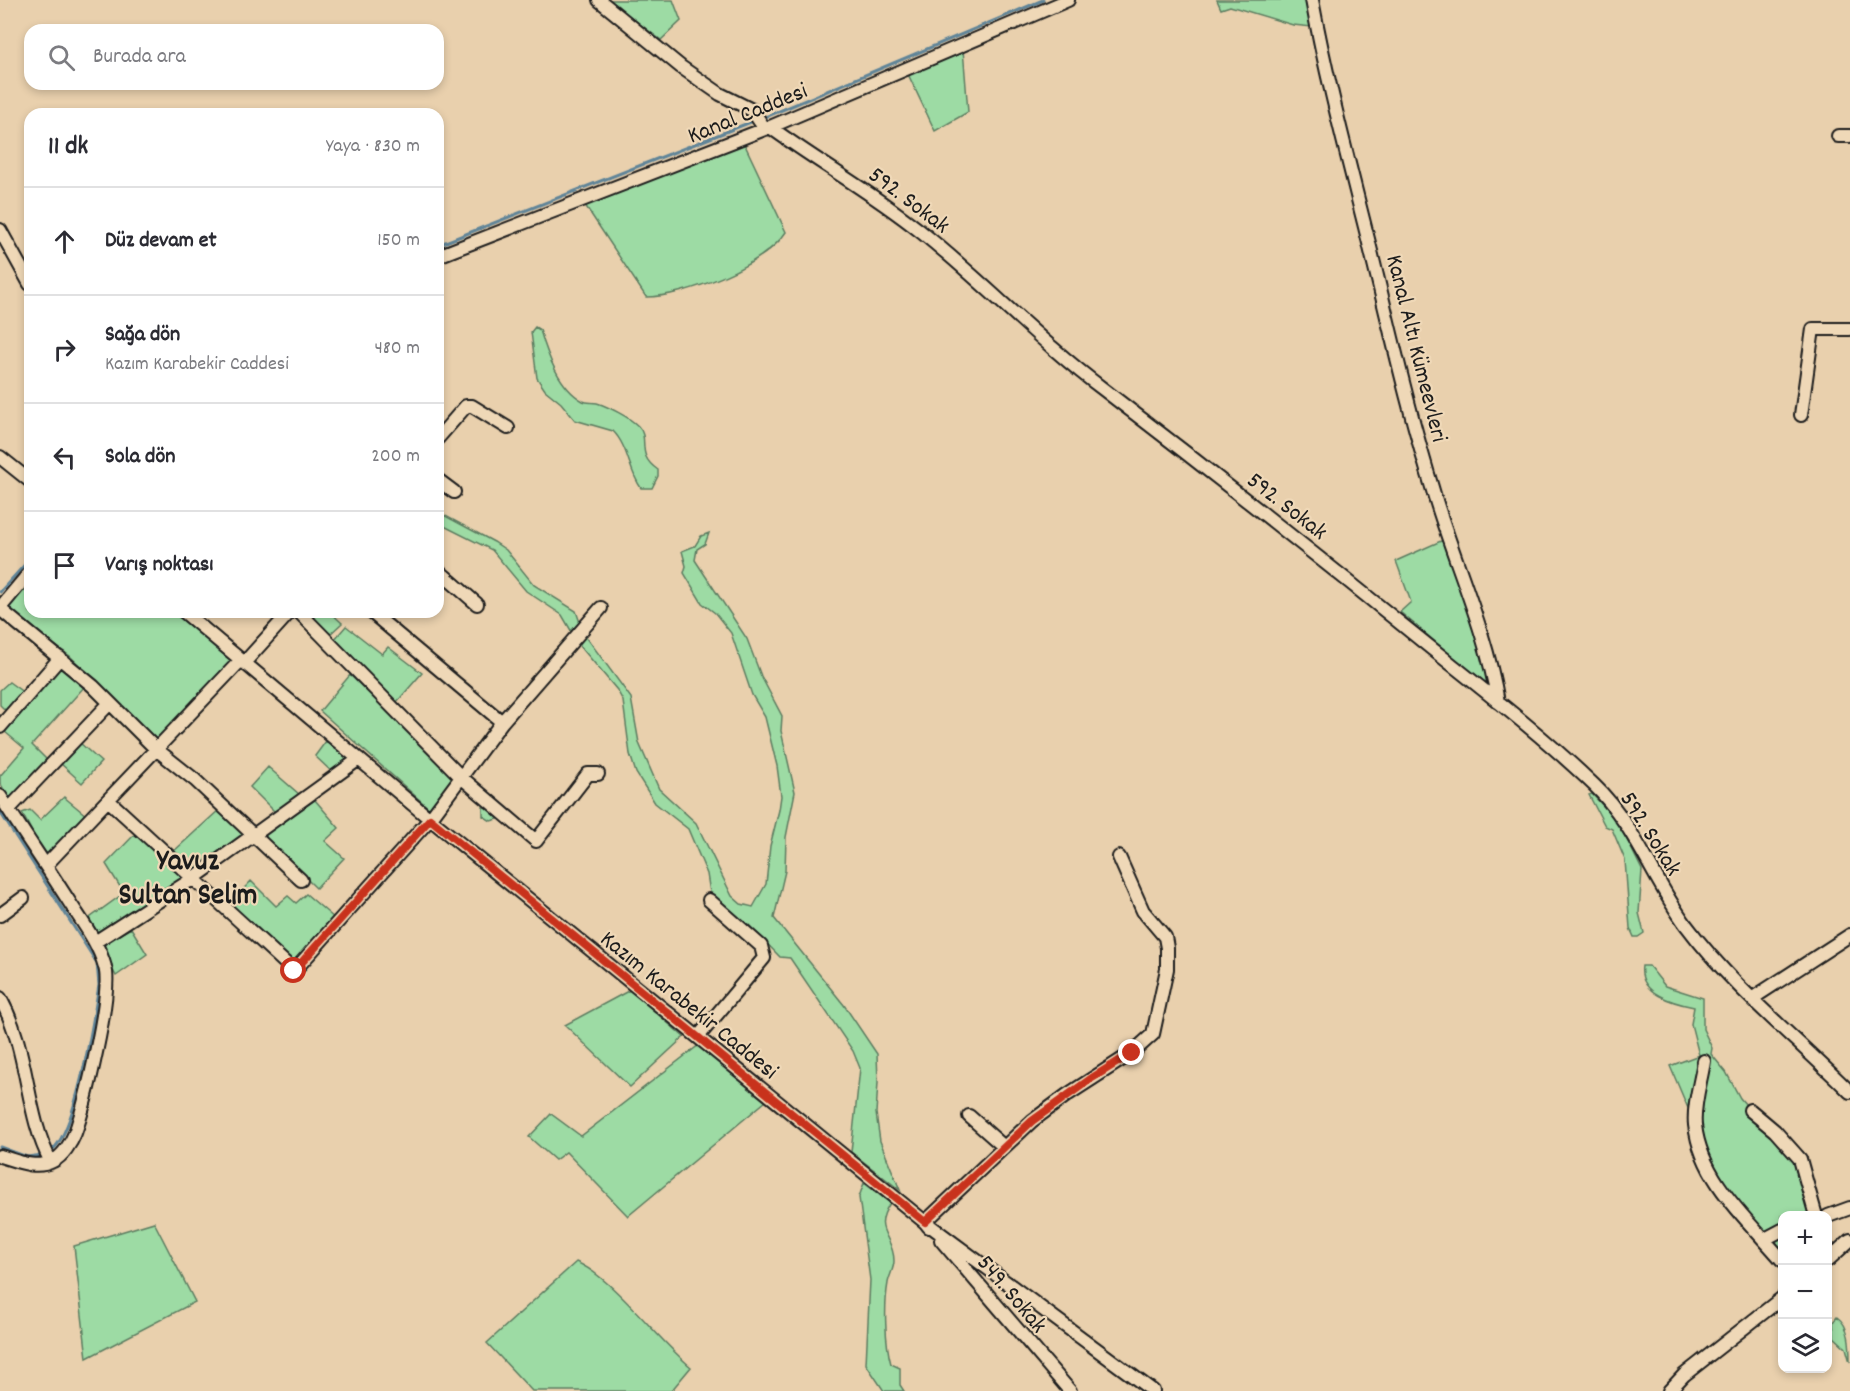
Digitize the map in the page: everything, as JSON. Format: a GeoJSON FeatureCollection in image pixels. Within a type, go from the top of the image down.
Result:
{"type":"FeatureCollection","features":[{"type":"Feature","properties":{"kind":"street","name":"592. Sokak"},"geometry":{"type":"LineString","coordinates":[[598,0],[681,67],[720,94],[749,107],[763,124],[813,158],[865,189],[923,232],[1079,371],[1270,517],[1498,702],[1595,786],[1626,822],[1650,869],[1685,924],[1723,972],[1850,1092]]}},
{"type":"Feature","properties":{"kind":"street","name":"Kanal Caddesi"},"geometry":{"type":"LineString","coordinates":[[444,254],[1068,0]]}},
{"type":"Feature","properties":{"kind":"street","name":"Kanal Altı Kümeevleri"},"geometry":{"type":"LineString","coordinates":[[1312,0],[1327,78],[1401,374],[1433,493],[1482,630],[1498,702]]}},
{"type":"Feature","properties":{"kind":"street"},"geometry":{"type":"LineString","coordinates":[[0,230],[24,273]]}},
{"type":"Feature","properties":{"kind":"street"},"geometry":{"type":"LineString","coordinates":[[1801,415],[1813,329],[1850,329]]}},
{"type":"Feature","properties":{"kind":"street"},"geometry":{"type":"LineString","coordinates":[[444,431],[466,405],[472,406],[508,428]]}},
{"type":"Feature","properties":{"kind":"street"},"geometry":{"type":"LineString","coordinates":[[0,457],[24,477]]}},
{"type":"Feature","properties":{"kind":"street"},"geometry":{"type":"LineString","coordinates":[[444,484],[454,492]]}},
{"type":"Feature","properties":{"kind":"street"},"geometry":{"type":"LineString","coordinates":[[444,575],[477,604]]}},
{"type":"Feature","properties":{"kind":"street"},"geometry":{"type":"LineString","coordinates":[[24,579],[0,609],[93,686],[156,749],[195,780],[301,880]]}},
{"type":"Feature","properties":{"kind":"street"},"geometry":{"type":"LineString","coordinates":[[108,800],[294,971],[430,819],[502,722],[601,609]]}},
{"type":"Feature","properties":{"kind":"street","name":"Kazım Karabekir Caddesi"},"geometry":{"type":"LineString","coordinates":[[191,618],[430,819],[925,1222],[1154,1391]]}},
{"type":"Feature","properties":{"kind":"street"},"geometry":{"type":"LineString","coordinates":[[46,866],[284,618]]}},
{"type":"Feature","properties":{"kind":"street"},"geometry":{"type":"LineString","coordinates":[[305,618],[461,777],[536,841],[588,774],[598,774]]}},
{"type":"Feature","properties":{"kind":"street"},"geometry":{"type":"LineString","coordinates":[[378,618],[502,722]]}},
{"type":"Feature","properties":{"kind":"street"},"geometry":{"type":"LineString","coordinates":[[0,727],[60,658]]}},
{"type":"Feature","properties":{"kind":"street"},"geometry":{"type":"LineString","coordinates":[[9,809],[109,704]]}},
{"type":"Feature","properties":{"kind":"street"},"geometry":{"type":"LineString","coordinates":[[95,942],[194,878],[359,759]]}},
{"type":"Feature","properties":{"kind":"street"},"geometry":{"type":"LineString","coordinates":[[0,796],[95,942],[106,972],[107,997],[75,1133],[60,1157],[35,1165],[0,1156]]}},
{"type":"Feature","properties":{"kind":"street"},"geometry":{"type":"LineString","coordinates":[[925,1222],[1003,1146],[1067,1095],[1149,1040],[1157,1027],[1167,969],[1165,937],[1143,911],[1119,857]]}},
{"type":"Feature","properties":{"kind":"street"},"geometry":{"type":"LineString","coordinates":[[0,915],[23,898]]}},
{"type":"Feature","properties":{"kind":"street"},"geometry":{"type":"LineString","coordinates":[[698,1037],[764,958],[761,946],[709,900]]}},
{"type":"Feature","properties":{"kind":"street"},"geometry":{"type":"LineString","coordinates":[[1753,998],[1850,934]]}},
{"type":"Feature","properties":{"kind":"street"},"geometry":{"type":"LineString","coordinates":[[0,998],[21,1047],[41,1144],[50,1160]]}},
{"type":"Feature","properties":{"kind":"street"},"geometry":{"type":"LineString","coordinates":[[1704,1061],[1695,1124],[1716,1182],[1778,1255]]}},
{"type":"Feature","properties":{"kind":"street"},"geometry":{"type":"LineString","coordinates":[[1750,1110],[1775,1131],[1800,1160],[1815,1211]]}},
{"type":"Feature","properties":{"kind":"street"},"geometry":{"type":"LineString","coordinates":[[969,1116],[1003,1146]]}},
{"type":"Feature","properties":{"kind":"street"},"geometry":{"type":"LineString","coordinates":[[1832,1214],[1850,1208]]}},
{"type":"Feature","properties":{"kind":"street","name":"549. Sokak"},"geometry":{"type":"LineString","coordinates":[[925,1222],[1070,1391]]}},
{"type":"Feature","properties":{"kind":"street"},"geometry":{"type":"LineString","coordinates":[[1765,1239],[1778,1232]]}},
{"type":"Feature","properties":{"kind":"street"},"geometry":{"type":"LineString","coordinates":[[1832,1256],[1850,1240]]}},
{"type":"Feature","properties":{"kind":"street"},"geometry":{"type":"LineString","coordinates":[[1669,1391],[1683,1375],[1778,1301]]}},
{"type":"Feature","properties":{"kind":"green space"},"geometry":{"type":"Polygon","coordinates":[[[608,0],[673,0],[681,21],[661,40],[608,0]]]}},
{"type":"Feature","properties":{"kind":"green space"},"geometry":{"type":"Polygon","coordinates":[[[1217,0],[1307,0],[1312,27],[1293,25],[1230,6],[1221,9],[1217,0]]]}},
{"type":"Feature","properties":{"kind":"green space"},"geometry":{"type":"Polygon","coordinates":[[[963,49],[968,112],[935,131],[908,74],[963,49]]]}},
{"type":"Feature","properties":{"kind":"green space"},"geometry":{"type":"Polygon","coordinates":[[[744,143],[786,232],[761,256],[722,277],[662,296],[646,297],[585,205],[744,143]]]}},
{"type":"Feature","properties":{"kind":"green space"},"geometry":{"type":"Polygon","coordinates":[[[535,327],[540,330],[555,370],[567,388],[585,402],[597,403],[629,419],[642,431],[647,458],[658,470],[658,476],[652,488],[641,488],[622,444],[613,431],[575,420],[561,403],[545,390],[537,378],[531,332],[535,327]]]}},
{"type":"Feature","properties":{"kind":"green space"},"geometry":{"type":"Polygon","coordinates":[[[444,515],[506,550],[534,585],[576,611],[584,634],[631,698],[639,743],[659,789],[696,823],[732,896],[741,904],[753,907],[766,884],[770,846],[781,796],[777,766],[765,717],[752,695],[731,633],[715,613],[702,603],[684,573],[686,566],[682,551],[695,546],[701,536],[709,533],[705,544],[697,549],[695,560],[747,639],[761,676],[782,716],[781,731],[795,792],[786,837],[785,871],[774,918],[844,1005],[877,1054],[876,1113],[880,1141],[900,1190],[851,1152],[860,1068],[853,1051],[790,958],[780,957],[748,924],[729,912],[710,893],[707,874],[688,829],[655,803],[636,773],[630,754],[623,701],[617,690],[580,646],[562,615],[526,591],[492,550],[444,526],[444,515]]]}},
{"type":"Feature","properties":{"kind":"green space"},"geometry":{"type":"Polygon","coordinates":[[[1443,540],[1474,619],[1491,689],[1400,612],[1411,602],[1396,561],[1443,540]]]}},
{"type":"Feature","properties":{"kind":"green space"},"geometry":{"type":"Polygon","coordinates":[[[24,585],[24,618],[180,618],[234,662],[157,743],[70,656],[6,611],[7,604],[24,585]]]}},
{"type":"Feature","properties":{"kind":"green space"},"geometry":{"type":"Polygon","coordinates":[[[310,618],[337,618],[342,623],[328,636],[310,618]]]}},
{"type":"Feature","properties":{"kind":"green space"},"geometry":{"type":"Polygon","coordinates":[[[346,626],[382,654],[388,647],[422,673],[396,703],[334,640],[346,626]]]}},
{"type":"Feature","properties":{"kind":"green space"},"geometry":{"type":"Polygon","coordinates":[[[60,667],[86,685],[32,745],[49,762],[11,802],[0,783],[0,776],[24,748],[5,732],[60,667]]]}},
{"type":"Feature","properties":{"kind":"green space"},"geometry":{"type":"Polygon","coordinates":[[[350,675],[458,779],[431,810],[320,711],[350,675]]]}},
{"type":"Feature","properties":{"kind":"green space"},"geometry":{"type":"Polygon","coordinates":[[[9,682],[24,693],[8,713],[0,705],[0,690],[9,682]]]}},
{"type":"Feature","properties":{"kind":"green space"},"geometry":{"type":"Polygon","coordinates":[[[326,741],[350,759],[333,773],[315,756],[326,741]]]}},
{"type":"Feature","properties":{"kind":"green space"},"geometry":{"type":"Polygon","coordinates":[[[79,742],[101,762],[82,783],[60,763],[79,742]]]}},
{"type":"Feature","properties":{"kind":"green space"},"geometry":{"type":"Polygon","coordinates":[[[268,767],[300,795],[276,813],[250,787],[268,767]]]}},
{"type":"Feature","properties":{"kind":"green space"},"geometry":{"type":"Polygon","coordinates":[[[1592,794],[1618,822],[1642,870],[1639,913],[1644,933],[1638,937],[1634,937],[1630,928],[1625,860],[1612,829],[1605,826],[1589,795],[1592,794]]]}},
{"type":"Feature","properties":{"kind":"green space"},"geometry":{"type":"Polygon","coordinates":[[[64,797],[87,816],[46,858],[22,813],[30,810],[40,820],[64,797]]]}},
{"type":"Feature","properties":{"kind":"green space"},"geometry":{"type":"Polygon","coordinates":[[[315,800],[339,828],[325,841],[344,858],[316,888],[267,840],[265,834],[315,800]]]}},
{"type":"Feature","properties":{"kind":"green space"},"geometry":{"type":"Polygon","coordinates":[[[483,807],[489,807],[498,819],[491,821],[483,816],[483,807]]]}},
{"type":"Feature","properties":{"kind":"green space"},"geometry":{"type":"Polygon","coordinates":[[[220,809],[245,834],[193,872],[173,852],[220,809]]]}},
{"type":"Feature","properties":{"kind":"green space"},"geometry":{"type":"Polygon","coordinates":[[[136,833],[183,877],[98,935],[87,920],[124,893],[106,864],[136,833]]]}},
{"type":"Feature","properties":{"kind":"green space"},"geometry":{"type":"Polygon","coordinates":[[[251,881],[276,906],[288,896],[296,903],[306,894],[334,918],[294,964],[229,904],[251,881]]]}},
{"type":"Feature","properties":{"kind":"green space"},"geometry":{"type":"Polygon","coordinates":[[[131,928],[147,954],[116,976],[100,945],[131,928]]]}},
{"type":"Feature","properties":{"kind":"green space"},"geometry":{"type":"Polygon","coordinates":[[[1642,966],[1649,966],[1665,986],[1703,998],[1703,1029],[1712,1048],[1711,1054],[1726,1072],[1740,1098],[1799,1166],[1810,1211],[1778,1211],[1778,1248],[1729,1192],[1713,1167],[1670,1066],[1699,1055],[1691,1024],[1694,1007],[1659,996],[1651,990],[1642,976],[1642,966]]]}},
{"type":"Feature","properties":{"kind":"green space"},"geometry":{"type":"Polygon","coordinates":[[[630,990],[684,1037],[630,1087],[565,1025],[630,990]]]}},
{"type":"Feature","properties":{"kind":"green space"},"geometry":{"type":"Polygon","coordinates":[[[699,1045],[766,1101],[628,1216],[566,1152],[555,1160],[529,1137],[551,1114],[581,1136],[699,1045]]]}},
{"type":"Feature","properties":{"kind":"green space"},"geometry":{"type":"Polygon","coordinates":[[[864,1183],[890,1203],[883,1221],[894,1261],[887,1292],[886,1335],[891,1364],[900,1368],[900,1385],[904,1391],[884,1391],[866,1364],[870,1280],[859,1197],[864,1183]]]}},
{"type":"Feature","properties":{"kind":"green space"},"geometry":{"type":"Polygon","coordinates":[[[154,1222],[195,1302],[87,1358],[74,1246],[154,1222]]]}},
{"type":"Feature","properties":{"kind":"green space"},"geometry":{"type":"Polygon","coordinates":[[[576,1262],[590,1269],[619,1294],[691,1367],[671,1391],[532,1391],[487,1343],[576,1262]]]}},
{"type":"Feature","properties":{"kind":"green space"},"geometry":{"type":"Polygon","coordinates":[[[1837,1317],[1847,1331],[1850,1362],[1846,1348],[1834,1337],[1833,1322],[1837,1317]]]}},
{"type":"Feature","properties":{"kind":"waterway"},"geometry":{"type":"LineString","coordinates":[[763,118],[1043,0]]}},
{"type":"Feature","properties":{"kind":"waterway"},"geometry":{"type":"LineString","coordinates":[[444,243],[756,120]]}},
{"type":"Feature","properties":{"kind":"waterway"},"geometry":{"type":"LineString","coordinates":[[0,592],[24,566]]}},
{"type":"Feature","properties":{"kind":"waterway"},"geometry":{"type":"LineString","coordinates":[[0,812],[97,963],[99,985],[82,1075],[68,1125],[59,1142],[49,1152]]}},
{"type":"Feature","properties":{"kind":"waterway"},"geometry":{"type":"LineString","coordinates":[[0,1147],[27,1157],[43,1155]]}},
{"type":"Feature","properties":{"kind":"district","name":"Yavuz Sultan Selim"},"geometry":{"type":"Point","coordinates":[188,876]}},
{"type":"Feature","properties":{"kind":"route"},"geometry":{"type":"LineString","coordinates":[[294,971],[430,819],[925,1222],[1032,1121],[1067,1095],[1132,1053]]}}]}
